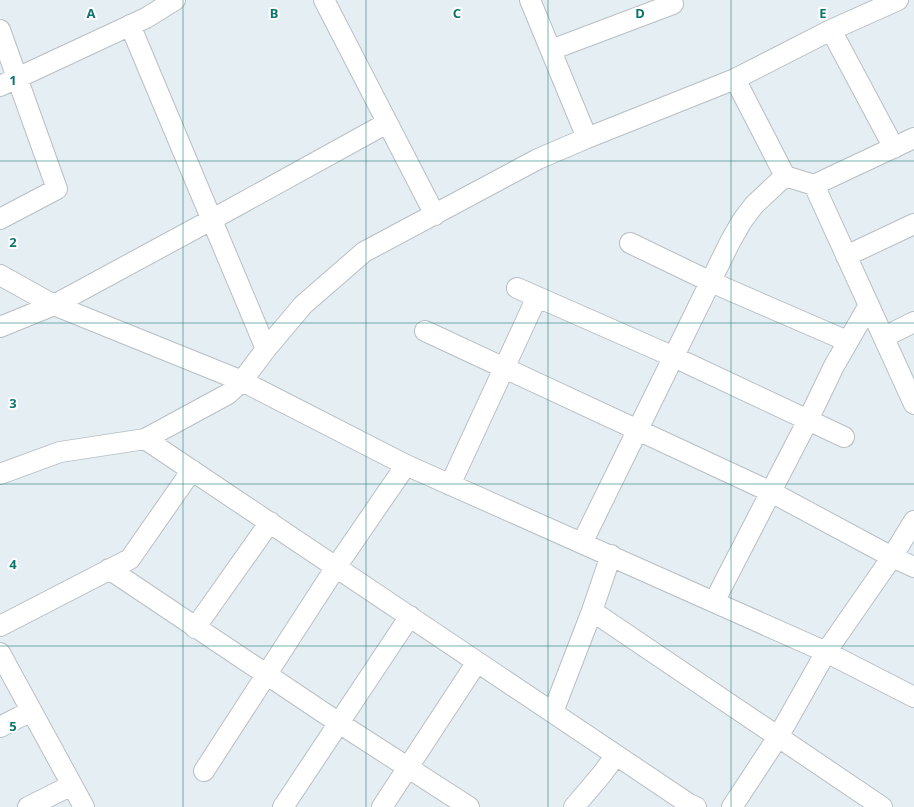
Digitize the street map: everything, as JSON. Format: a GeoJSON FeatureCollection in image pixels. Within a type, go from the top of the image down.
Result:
{"type":"FeatureCollection","features":[{"type":"Feature","properties":{"kind":"street"},"geometry":{"type":"LineString","coordinates":[[9,82],[146,18],[175,0]]}},
{"type":"Feature","properties":{"kind":"street"},"geometry":{"type":"LineString","coordinates":[[324,0],[435,215]]}},
{"type":"Feature","properties":{"kind":"street"},"geometry":{"type":"LineString","coordinates":[[530,0],[587,138]]}},
{"type":"Feature","properties":{"kind":"street"},"geometry":{"type":"LineString","coordinates":[[0,474],[60,452],[145,439],[228,394],[242,381],[266,349],[303,305],[364,252],[538,160],[587,138],[735,79],[831,30],[877,4],[898,0]]}},
{"type":"Feature","properties":{"kind":"street"},"geometry":{"type":"LineString","coordinates":[[551,50],[673,4]]}},
{"type":"Feature","properties":{"kind":"street"},"geometry":{"type":"LineString","coordinates":[[130,25],[266,349]]}},
{"type":"Feature","properties":{"kind":"street"},"geometry":{"type":"LineString","coordinates":[[0,30],[9,82],[57,189],[0,219]]}},
{"type":"Feature","properties":{"kind":"street"},"geometry":{"type":"LineString","coordinates":[[831,30],[894,148]]}},
{"type":"Feature","properties":{"kind":"street"},"geometry":{"type":"LineString","coordinates":[[735,79],[785,176],[814,185],[914,138]]}},
{"type":"Feature","properties":{"kind":"street"},"geometry":{"type":"LineString","coordinates":[[0,327],[54,305],[387,123]]}},
{"type":"Feature","properties":{"kind":"street"},"geometry":{"type":"LineString","coordinates":[[582,543],[710,282],[742,221],[754,205],[785,176]]}},
{"type":"Feature","properties":{"kind":"street"},"geometry":{"type":"LineString","coordinates":[[814,185],[914,404]]}},
{"type":"Feature","properties":{"kind":"street"},"geometry":{"type":"LineString","coordinates":[[846,256],[914,224]]}},
{"type":"Feature","properties":{"kind":"street"},"geometry":{"type":"LineString","coordinates":[[630,243],[710,282],[847,341]]}},
{"type":"Feature","properties":{"kind":"street"},"geometry":{"type":"LineString","coordinates":[[0,275],[54,305],[242,381],[406,465],[826,652],[914,697]]}},
{"type":"Feature","properties":{"kind":"street"},"geometry":{"type":"LineString","coordinates":[[517,288],[674,357],[844,437]]}},
{"type":"Feature","properties":{"kind":"street"},"geometry":{"type":"LineString","coordinates":[[450,485],[537,297]]}},
{"type":"Feature","properties":{"kind":"street"},"geometry":{"type":"LineString","coordinates":[[714,602],[847,341],[869,305]]}},
{"type":"Feature","properties":{"kind":"street"},"geometry":{"type":"LineString","coordinates":[[884,337],[914,322]]}},
{"type":"Feature","properties":{"kind":"street"},"geometry":{"type":"LineString","coordinates":[[425,331],[503,369],[771,492],[892,557],[914,567]]}},
{"type":"Feature","properties":{"kind":"street"},"geometry":{"type":"LineString","coordinates":[[145,439],[691,806]]}},
{"type":"Feature","properties":{"kind":"street"},"geometry":{"type":"LineString","coordinates":[[204,771],[336,567],[406,465]]}},
{"type":"Feature","properties":{"kind":"street"},"geometry":{"type":"LineString","coordinates":[[0,626],[130,559],[192,470]]}},
{"type":"Feature","properties":{"kind":"street"},"geometry":{"type":"LineString","coordinates":[[195,628],[270,522]]}},
{"type":"Feature","properties":{"kind":"street"},"geometry":{"type":"LineString","coordinates":[[732,807],[778,737],[826,652],[892,557],[914,522]]}},
{"type":"Feature","properties":{"kind":"street"},"geometry":{"type":"LineString","coordinates":[[553,712],[592,611],[611,555]]}},
{"type":"Feature","properties":{"kind":"street"},"geometry":{"type":"LineString","coordinates":[[109,569],[266,675],[469,807]]}},
{"type":"Feature","properties":{"kind":"street"},"geometry":{"type":"LineString","coordinates":[[592,611],[882,807]]}},
{"type":"Feature","properties":{"kind":"street"},"geometry":{"type":"LineString","coordinates":[[283,807],[410,616]]}},
{"type":"Feature","properties":{"kind":"street"},"geometry":{"type":"LineString","coordinates":[[0,653],[84,807]]}},
{"type":"Feature","properties":{"kind":"street"},"geometry":{"type":"LineString","coordinates":[[382,807],[477,662]]}},
{"type":"Feature","properties":{"kind":"street"},"geometry":{"type":"LineString","coordinates":[[0,727],[32,711]]}},
{"type":"Feature","properties":{"kind":"street"},"geometry":{"type":"LineString","coordinates":[[574,807],[616,755]]}},
{"type":"Feature","properties":{"kind":"street"},"geometry":{"type":"LineString","coordinates":[[28,807],[72,785]]}}]}
